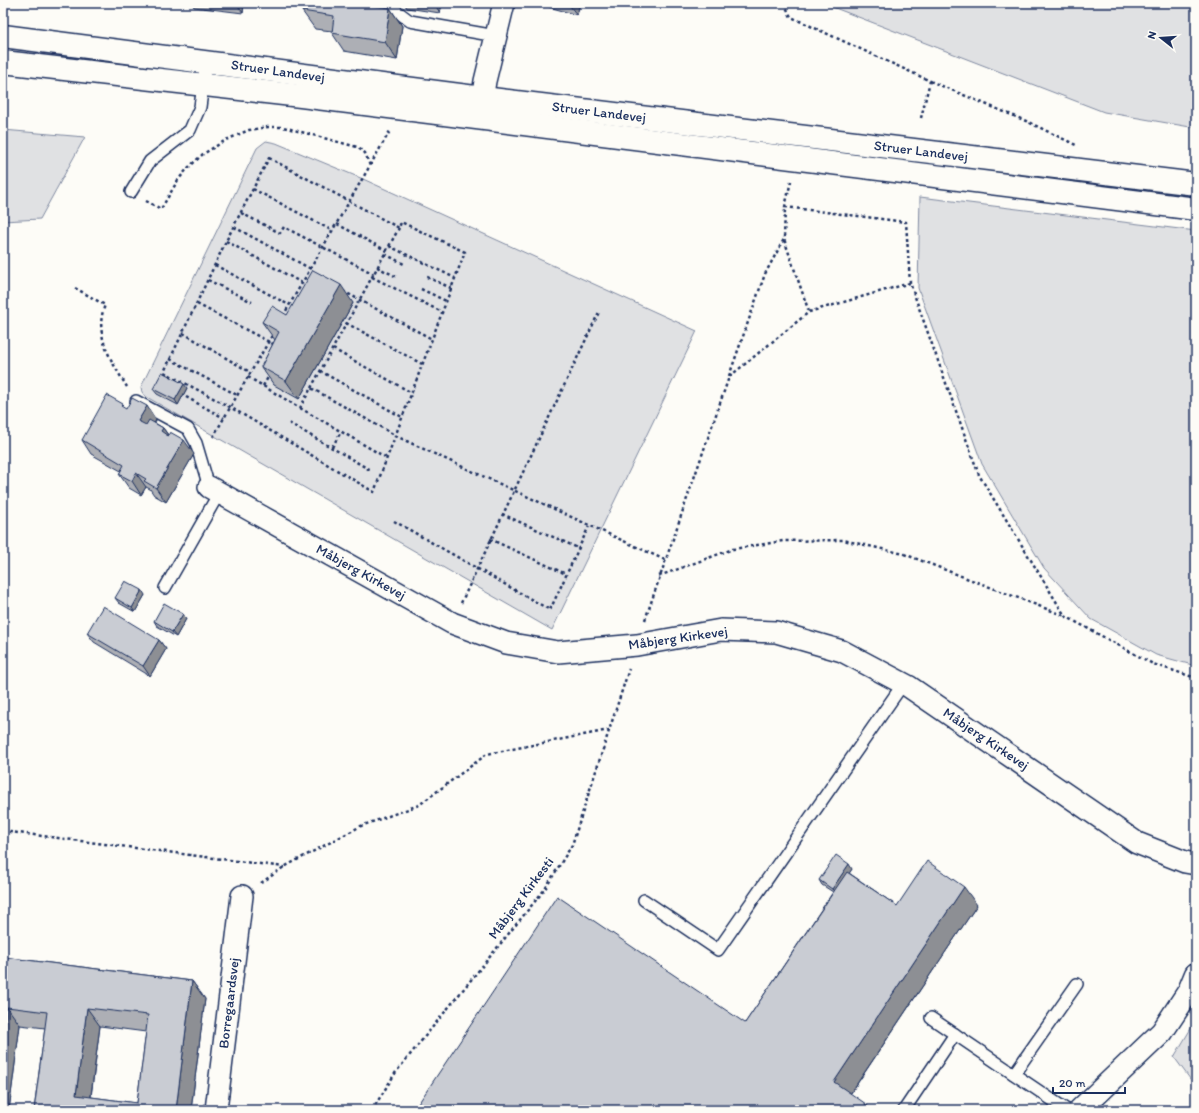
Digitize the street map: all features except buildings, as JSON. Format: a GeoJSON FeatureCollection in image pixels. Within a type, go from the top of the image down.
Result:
{"type":"FeatureCollection","features":[{"type":"Feature","properties":{"kind":"main road","name":"Struer Landevej"},"geometry":{"type":"LineString","coordinates":[[3,36],[206,62],[796,159],[1196,209]]}},
{"type":"Feature","properties":{"kind":"main road","name":"Struer Landevej"},"geometry":{"type":"LineString","coordinates":[[3,62],[398,108],[481,108],[1196,184]]}},
{"type":"Feature","properties":{"kind":"main road"},"geometry":{"type":"LineString","coordinates":[[1080,1110],[1162,1032],[1189,991],[1196,974]]}},
{"type":"Feature","properties":{"kind":"street"},"geometry":{"type":"LineString","coordinates":[[481,108],[504,3]]}},
{"type":"Feature","properties":{"kind":"street","name":"Måbjerg Kirkevej"},"geometry":{"type":"LineString","coordinates":[[214,490],[452,623],[506,644],[558,652],[637,645],[721,630],[776,632],[842,651],[903,684],[1137,843],[1185,862],[1196,864]]}},
{"type":"Feature","properties":{"kind":"street","name":"Borregaardsvej"},"geometry":{"type":"LineString","coordinates":[[216,1110],[242,896]]}},
{"type":"Feature","properties":{"kind":"lane"},"geometry":{"type":"LineString","coordinates":[[386,3],[410,21],[496,36]]}},
{"type":"Feature","properties":{"kind":"lane"},"geometry":{"type":"LineString","coordinates":[[131,192],[150,161],[190,130],[200,107],[206,62]]}},
{"type":"Feature","properties":{"kind":"lane"},"geometry":{"type":"LineString","coordinates":[[134,400],[188,429],[196,442],[214,490],[165,588]]}},
{"type":"Feature","properties":{"kind":"lane"},"geometry":{"type":"LineString","coordinates":[[644,900],[718,950],[903,684]]}},
{"type":"Feature","properties":{"kind":"lane"},"geometry":{"type":"LineString","coordinates":[[1014,1074],[1077,984]]}},
{"type":"Feature","properties":{"kind":"lane"},"geometry":{"type":"LineString","coordinates":[[931,1018],[1067,1110]]}},
{"type":"Feature","properties":{"kind":"lane"},"geometry":{"type":"LineString","coordinates":[[904,1110],[955,1034]]}},
{"type":"Feature","properties":{"kind":"path"},"geometry":{"type":"LineString","coordinates":[[784,3],[791,17],[930,81],[1026,121],[1083,148]]}},
{"type":"Feature","properties":{"kind":"path"},"geometry":{"type":"LineString","coordinates":[[921,118],[930,81]]}},
{"type":"Feature","properties":{"kind":"path"},"geometry":{"type":"LineString","coordinates":[[282,319],[395,123],[398,108]]}},
{"type":"Feature","properties":{"kind":"path"},"geometry":{"type":"LineString","coordinates":[[131,192],[162,209],[178,180],[203,154],[249,130],[268,127],[283,127],[358,147],[365,153],[370,166]]}},
{"type":"Feature","properties":{"kind":"path"},"geometry":{"type":"LineString","coordinates":[[300,408],[385,254],[399,228],[401,222],[465,252],[374,492],[230,407],[164,372],[226,242],[269,158],[349,203],[399,228]]}},
{"type":"Feature","properties":{"kind":"path"},"geometry":{"type":"LineString","coordinates":[[796,159],[785,207],[784,239],[809,312]]}},
{"type":"Feature","properties":{"kind":"path"},"geometry":{"type":"LineString","coordinates":[[253,189],[333,231]]}},
{"type":"Feature","properties":{"kind":"path"},"geometry":{"type":"LineString","coordinates":[[785,207],[906,222],[910,283],[980,475],[1065,616]]}},
{"type":"Feature","properties":{"kind":"path"},"geometry":{"type":"LineString","coordinates":[[241,213],[280,233],[284,226],[374,274]]}},
{"type":"Feature","properties":{"kind":"path"},"geometry":{"type":"LineString","coordinates":[[337,224],[386,251]]}},
{"type":"Feature","properties":{"kind":"path"},"geometry":{"type":"LineString","coordinates":[[234,226],[310,271],[314,275]]}},
{"type":"Feature","properties":{"kind":"path","name":"Måbjerg Kirkesti"},"geometry":{"type":"LineString","coordinates":[[372,1110],[396,1072],[545,889],[572,845],[659,576],[765,274],[784,239]]}},
{"type":"Feature","properties":{"kind":"path"},"geometry":{"type":"LineString","coordinates":[[226,242],[302,283]]}},
{"type":"Feature","properties":{"kind":"path"},"geometry":{"type":"LineString","coordinates":[[389,246],[455,278]]}},
{"type":"Feature","properties":{"kind":"path"},"geometry":{"type":"LineString","coordinates":[[385,254],[404,264]]}},
{"type":"Feature","properties":{"kind":"path"},"geometry":{"type":"LineString","coordinates":[[215,265],[289,305]]}},
{"type":"Feature","properties":{"kind":"path"},"geometry":{"type":"LineString","coordinates":[[377,267],[397,277]]}},
{"type":"Feature","properties":{"kind":"path"},"geometry":{"type":"LineString","coordinates":[[372,277],[442,312]]}},
{"type":"Feature","properties":{"kind":"path"},"geometry":{"type":"LineString","coordinates":[[427,277],[451,288]]}},
{"type":"Feature","properties":{"kind":"path"},"geometry":{"type":"LineString","coordinates":[[208,280],[252,302]]}},
{"type":"Feature","properties":{"kind":"path"},"geometry":{"type":"LineString","coordinates":[[729,376],[809,312],[910,283]]}},
{"type":"Feature","properties":{"kind":"path"},"geometry":{"type":"LineString","coordinates":[[75,288],[105,305],[101,323],[106,351],[134,400]]}},
{"type":"Feature","properties":{"kind":"path"},"geometry":{"type":"LineString","coordinates":[[338,288],[432,339]]}},
{"type":"Feature","properties":{"kind":"path"},"geometry":{"type":"LineString","coordinates":[[421,289],[446,300]]}},
{"type":"Feature","properties":{"kind":"path"},"geometry":{"type":"LineString","coordinates":[[197,304],[279,347]]}},
{"type":"Feature","properties":{"kind":"path"},"geometry":{"type":"LineString","coordinates":[[452,623],[513,490],[599,312]]}},
{"type":"Feature","properties":{"kind":"path"},"geometry":{"type":"LineString","coordinates":[[346,323],[422,364]]}},
{"type":"Feature","properties":{"kind":"path"},"geometry":{"type":"LineString","coordinates":[[201,456],[276,329]]}},
{"type":"Feature","properties":{"kind":"path"},"geometry":{"type":"LineString","coordinates":[[182,333],[250,372]]}},
{"type":"Feature","properties":{"kind":"path"},"geometry":{"type":"LineString","coordinates":[[333,349],[412,393]]}},
{"type":"Feature","properties":{"kind":"path"},"geometry":{"type":"LineString","coordinates":[[170,359],[237,395]]}},
{"type":"Feature","properties":{"kind":"path"},"geometry":{"type":"LineString","coordinates":[[263,386],[274,368]]}},
{"type":"Feature","properties":{"kind":"path"},"geometry":{"type":"LineString","coordinates":[[320,371],[402,417]]}},
{"type":"Feature","properties":{"kind":"path"},"geometry":{"type":"LineString","coordinates":[[248,377],[387,458]]}},
{"type":"Feature","properties":{"kind":"path"},"geometry":{"type":"LineString","coordinates":[[311,388],[396,435],[665,560]]}},
{"type":"Feature","properties":{"kind":"path"},"geometry":{"type":"LineString","coordinates":[[186,397],[224,418]]}},
{"type":"Feature","properties":{"kind":"path"},"geometry":{"type":"LineString","coordinates":[[289,423],[372,471]]}},
{"type":"Feature","properties":{"kind":"path"},"geometry":{"type":"LineString","coordinates":[[332,447],[341,432]]}},
{"type":"Feature","properties":{"kind":"path"},"geometry":{"type":"LineString","coordinates":[[502,514],[578,548]]}},
{"type":"Feature","properties":{"kind":"path"},"geometry":{"type":"LineString","coordinates":[[394,521],[550,610],[589,526]]}},
{"type":"Feature","properties":{"kind":"path"},"geometry":{"type":"LineString","coordinates":[[490,539],[566,574]]}},
{"type":"Feature","properties":{"kind":"path"},"geometry":{"type":"LineString","coordinates":[[659,576],[733,549],[783,541],[843,540],[904,554],[1065,616],[1154,664],[1196,678]]}},
{"type":"Feature","properties":{"kind":"path"},"geometry":{"type":"LineString","coordinates":[[242,896],[284,867],[361,826],[419,805],[487,754],[609,730]]}},
{"type":"Feature","properties":{"kind":"path"},"geometry":{"type":"LineString","coordinates":[[3,831],[284,867]]}},
{"type":"Feature","properties":{"kind":"shaded area"},"geometry":{"type":"Polygon","coordinates":[[[822,3],[1196,3],[1196,128],[1104,112],[822,3]]]}},
{"type":"Feature","properties":{"kind":"shaded area"},"geometry":{"type":"Polygon","coordinates":[[[3,130],[85,137],[40,219],[3,221],[3,130]]]}},
{"type":"Feature","properties":{"kind":"shaded area"},"geometry":{"type":"Polygon","coordinates":[[[266,141],[276,143],[363,179],[697,331],[552,630],[145,396],[142,392],[141,387],[257,148],[266,141]]]}},
{"type":"Feature","properties":{"kind":"shaded area"},"geometry":{"type":"Polygon","coordinates":[[[920,197],[1196,231],[1196,666],[1156,655],[1091,619],[1044,568],[982,464],[918,288],[920,197]]]}},
{"type":"Feature","properties":{"kind":"shaded area"},"geometry":{"type":"Polygon","coordinates":[[[1196,1020],[1196,1087],[1174,1057],[1196,1020]]]}}]}
